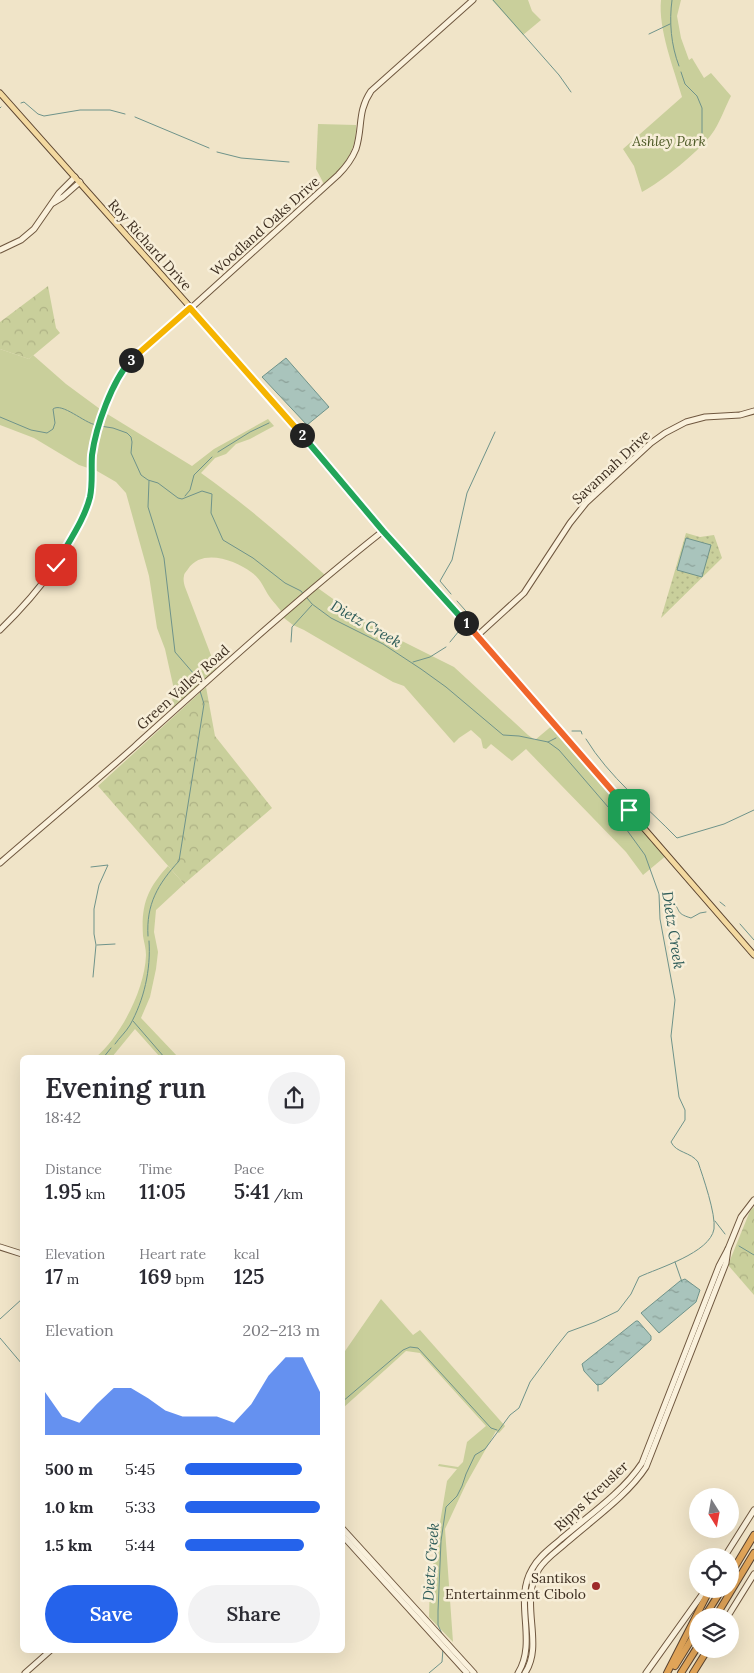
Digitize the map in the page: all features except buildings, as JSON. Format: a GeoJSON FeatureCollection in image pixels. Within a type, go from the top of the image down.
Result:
{"type":"FeatureCollection","features":[{"type":"Feature","properties":{"kind":"highway"},"geometry":{"type":"LineString","coordinates":[[739,1560],[754,1535]]}},
{"type":"Feature","properties":{"kind":"highway"},"geometry":{"type":"LineString","coordinates":[[721,1608],[754,1553]]}},
{"type":"Feature","properties":{"kind":"highway"},"geometry":{"type":"LineString","coordinates":[[669,1673],[706,1598]]}},
{"type":"Feature","properties":{"kind":"highway"},"geometry":{"type":"LineString","coordinates":[[669,1673],[689,1643]]}},
{"type":"Feature","properties":{"kind":"highway"},"geometry":{"type":"LineString","coordinates":[[681,1673],[690,1658]]}},
{"type":"Feature","properties":{"kind":"highway"},"geometry":{"type":"LineString","coordinates":[[694,1673],[703,1658]]}},
{"type":"Feature","properties":{"kind":"main road","name":"Roy Richard Drive"},"geometry":{"type":"LineString","coordinates":[[0,93],[80,182],[754,955]]}},
{"type":"Feature","properties":{"kind":"street","name":"Woodland Oaks Drive"},"geometry":{"type":"LineString","coordinates":[[0,630],[49,575],[78,526],[90,497],[96,438],[114,386],[127,365],[138,352],[159,337],[347,166],[357,146],[362,108],[371,91],[473,0]]}},
{"type":"Feature","properties":{"kind":"street"},"geometry":{"type":"LineString","coordinates":[[0,250],[21,240],[30,233],[53,203],[58,193],[75,178]]}},
{"type":"Feature","properties":{"kind":"street"},"geometry":{"type":"LineString","coordinates":[[53,203],[80,182]]}},
{"type":"Feature","properties":{"kind":"street","name":"Savannah Drive"},"geometry":{"type":"LineString","coordinates":[[477,636],[524,593],[570,523],[586,503],[651,444],[665,433],[686,422],[706,417],[740,415],[754,411]]}},
{"type":"Feature","properties":{"kind":"street","name":"Green Valley Road"},"geometry":{"type":"LineString","coordinates":[[0,863],[291,607],[383,531]]}},
{"type":"Feature","properties":{"kind":"street","name":"Ripps Kreusler"},"geometry":{"type":"LineString","coordinates":[[518,1673],[525,1655],[524,1597],[531,1569],[545,1552],[622,1487],[642,1462],[712,1281],[741,1217],[754,1200]]}},
{"type":"Feature","properties":{"kind":"street"},"geometry":{"type":"LineString","coordinates":[[0,1247],[20,1253]]}},
{"type":"Feature","properties":{"kind":"street","name":"Ripps Kreusler"},"geometry":{"type":"LineString","coordinates":[[525,1673],[532,1650],[529,1599],[533,1580],[544,1562],[629,1488],[646,1467],[726,1263],[728,1248]]}},
{"type":"Feature","properties":{"kind":"street"},"geometry":{"type":"LineString","coordinates":[[731,1548],[754,1510]]}},
{"type":"Feature","properties":{"kind":"street"},"geometry":{"type":"LineString","coordinates":[[345,1531],[474,1673]]}},
{"type":"Feature","properties":{"kind":"street"},"geometry":{"type":"LineString","coordinates":[[345,1538],[467,1673]]}},
{"type":"Feature","properties":{"kind":"street"},"geometry":{"type":"LineString","coordinates":[[733,1608],[754,1574]]}},
{"type":"Feature","properties":{"kind":"street"},"geometry":{"type":"LineString","coordinates":[[646,1673],[700,1598]]}},
{"type":"Feature","properties":{"kind":"street"},"geometry":{"type":"LineString","coordinates":[[24,1673],[47,1653]]}},
{"type":"Feature","properties":{"kind":"green space"},"geometry":{"type":"Polygon","coordinates":[[[492,0],[528,0],[532,11],[541,20],[523,35],[492,0]]]}},
{"type":"Feature","properties":{"kind":"green space","name":"Ashley Park"},"geometry":{"type":"Polygon","coordinates":[[[661,0],[681,0],[677,16],[681,38],[689,60],[692,58],[704,78],[711,73],[731,96],[717,126],[705,142],[669,174],[642,192],[634,166],[623,149],[682,97],[664,36],[661,0]]]}},
{"type":"Feature","properties":{"kind":"green space"},"geometry":{"type":"Polygon","coordinates":[[[318,124],[356,125],[354,143],[348,158],[324,184],[316,169],[318,124]]]}},
{"type":"Feature","properties":{"kind":"green space"},"geometry":{"type":"Polygon","coordinates":[[[48,286],[56,328],[60,333],[29,359],[0,349],[0,322],[48,286]]]}},
{"type":"Feature","properties":{"kind":"green space"},"geometry":{"type":"Polygon","coordinates":[[[0,349],[29,359],[33,355],[66,384],[104,412],[192,466],[214,449],[268,419],[274,426],[236,444],[226,454],[215,458],[201,473],[264,522],[325,575],[315,586],[368,624],[454,667],[535,740],[554,724],[667,855],[643,875],[626,852],[526,749],[512,761],[491,744],[486,749],[483,748],[481,739],[471,730],[454,743],[404,686],[393,682],[293,625],[284,618],[282,612],[257,577],[228,560],[219,558],[202,559],[194,563],[184,574],[185,587],[217,671],[172,712],[173,685],[165,649],[157,628],[149,576],[126,493],[116,482],[97,471],[79,465],[34,438],[0,425],[0,349]]]}},
{"type":"Feature","properties":{"kind":"green space"},"geometry":{"type":"Polygon","coordinates":[[[686,533],[700,537],[714,535],[722,558],[661,618],[686,533]]]}},
{"type":"Feature","properties":{"kind":"green space"},"geometry":{"type":"Polygon","coordinates":[[[206,687],[215,736],[272,808],[184,884],[98,786],[206,687]]]}},
{"type":"Feature","properties":{"kind":"green space"},"geometry":{"type":"Polygon","coordinates":[[[168,866],[184,884],[156,910],[154,932],[158,952],[156,969],[150,997],[141,1018],[176,1055],[158,1055],[135,1029],[114,1055],[98,1055],[123,1024],[136,997],[145,968],[144,906],[150,890],[168,866]]]}},
{"type":"Feature","properties":{"kind":"green space"},"geometry":{"type":"Polygon","coordinates":[[[754,1207],[754,1295],[728,1265],[750,1211],[754,1207]]]}},
{"type":"Feature","properties":{"kind":"green space"},"geometry":{"type":"Polygon","coordinates":[[[381,1299],[413,1335],[420,1330],[505,1426],[499,1433],[496,1431],[466,1484],[445,1529],[453,1642],[429,1617],[430,1581],[428,1572],[432,1570],[447,1481],[457,1469],[438,1466],[439,1464],[458,1467],[463,1462],[467,1442],[486,1426],[420,1353],[406,1351],[345,1406],[345,1351],[381,1299]]]}},
{"type":"Feature","properties":{"kind":"water"},"geometry":{"type":"Polygon","coordinates":[[[286,358],[329,407],[307,425],[262,377],[286,358]]]}},
{"type":"Feature","properties":{"kind":"water"},"geometry":{"type":"Polygon","coordinates":[[[686,538],[711,545],[702,577],[677,570],[686,538]]]}},
{"type":"Feature","properties":{"kind":"water"},"geometry":{"type":"Polygon","coordinates":[[[685,1279],[700,1290],[696,1302],[659,1333],[641,1313],[685,1279]]]}},
{"type":"Feature","properties":{"kind":"water"},"geometry":{"type":"Polygon","coordinates":[[[636,1321],[651,1336],[651,1340],[602,1384],[597,1385],[584,1371],[582,1364],[636,1321]]]}},
{"type":"Feature","properties":{"kind":"waterway"},"geometry":{"type":"LineString","coordinates":[[493,0],[559,75],[571,92]]}},
{"type":"Feature","properties":{"kind":"waterway"},"geometry":{"type":"LineString","coordinates":[[672,0],[671,33],[679,66]]}},
{"type":"Feature","properties":{"kind":"waterway"},"geometry":{"type":"LineString","coordinates":[[649,34],[670,24]]}},
{"type":"Feature","properties":{"kind":"waterway"},"geometry":{"type":"LineString","coordinates":[[681,72],[685,84],[697,96],[702,108],[702,133]]}},
{"type":"Feature","properties":{"kind":"waterway"},"geometry":{"type":"LineString","coordinates":[[21,103],[24,102],[38,114],[44,116],[80,110],[110,110],[125,114]]}},
{"type":"Feature","properties":{"kind":"waterway"},"geometry":{"type":"LineString","coordinates":[[135,117],[209,148]]}},
{"type":"Feature","properties":{"kind":"waterway"},"geometry":{"type":"LineString","coordinates":[[217,152],[241,158],[289,162]]}},
{"type":"Feature","properties":{"kind":"waterway","name":"Dietz Creek"},"geometry":{"type":"LineString","coordinates":[[0,417],[31,430],[47,433],[53,429],[55,423],[53,409],[62,408],[96,425]]}},
{"type":"Feature","properties":{"kind":"waterway"},"geometry":{"type":"LineString","coordinates":[[218,452],[250,432],[269,423]]}},
{"type":"Feature","properties":{"kind":"waterway","name":"Dietz Creek"},"geometry":{"type":"LineString","coordinates":[[100,426],[113,428],[127,433],[131,437],[131,453],[141,475],[148,480],[158,483],[182,499],[202,491],[212,494],[211,513],[223,540],[253,558],[304,595]]}},
{"type":"Feature","properties":{"kind":"waterway"},"geometry":{"type":"LineString","coordinates":[[451,594],[440,581],[452,560],[467,493],[495,432]]}},
{"type":"Feature","properties":{"kind":"waterway"},"geometry":{"type":"LineString","coordinates":[[185,496],[190,490],[194,475],[212,457]]}},
{"type":"Feature","properties":{"kind":"waterway"},"geometry":{"type":"LineString","coordinates":[[149,481],[148,507],[164,558],[175,652],[194,674],[197,682]]}},
{"type":"Feature","properties":{"kind":"waterway","name":"Dietz Creek"},"geometry":{"type":"LineString","coordinates":[[307,598],[331,618],[383,644],[421,669],[446,687],[503,735],[548,742],[559,750],[621,822],[645,855],[659,894],[660,919],[675,1000],[671,1036],[679,1097],[685,1110],[685,1120],[671,1142],[673,1146],[692,1156],[698,1162],[713,1214],[714,1229],[710,1238],[703,1245],[682,1259],[639,1277],[631,1294],[618,1311],[568,1332],[530,1382],[519,1408],[510,1415],[485,1449],[475,1455],[457,1496],[446,1507],[441,1541],[438,1611],[438,1625],[444,1638]]}},
{"type":"Feature","properties":{"kind":"waterway"},"geometry":{"type":"LineString","coordinates":[[457,601],[473,619]]}},
{"type":"Feature","properties":{"kind":"waterway"},"geometry":{"type":"LineString","coordinates":[[291,642],[292,627],[312,605]]}},
{"type":"Feature","properties":{"kind":"waterway"},"geometry":{"type":"LineString","coordinates":[[450,642],[459,631]]}},
{"type":"Feature","properties":{"kind":"waterway"},"geometry":{"type":"LineString","coordinates":[[413,662],[430,657],[446,647]]}},
{"type":"Feature","properties":{"kind":"waterway"},"geometry":{"type":"LineString","coordinates":[[148,936],[151,904],[159,886],[179,861],[204,704],[200,691]]}},
{"type":"Feature","properties":{"kind":"waterway"},"geometry":{"type":"LineString","coordinates":[[572,731],[581,731],[582,734]]}},
{"type":"Feature","properties":{"kind":"waterway","name":"Dietz Creek"},"geometry":{"type":"LineString","coordinates":[[548,742],[556,738]]}},
{"type":"Feature","properties":{"kind":"waterway"},"geometry":{"type":"LineString","coordinates":[[586,739],[595,753],[628,791],[677,838],[724,824],[754,810]]}},
{"type":"Feature","properties":{"kind":"waterway"},"geometry":{"type":"LineString","coordinates":[[91,867],[108,865],[99,885],[94,909],[96,945],[93,977]]}},
{"type":"Feature","properties":{"kind":"waterway"},"geometry":{"type":"LineString","coordinates":[[661,895],[671,901],[680,913],[691,918],[706,912]]}},
{"type":"Feature","properties":{"kind":"waterway"},"geometry":{"type":"LineString","coordinates":[[720,902],[725,906]]}},
{"type":"Feature","properties":{"kind":"waterway"},"geometry":{"type":"LineString","coordinates":[[740,924],[754,940]]}},
{"type":"Feature","properties":{"kind":"waterway"},"geometry":{"type":"LineString","coordinates":[[115,1044],[130,1025],[143,995],[148,974],[149,941]]}},
{"type":"Feature","properties":{"kind":"waterway"},"geometry":{"type":"LineString","coordinates":[[97,945],[115,944]]}},
{"type":"Feature","properties":{"kind":"waterway"},"geometry":{"type":"LineString","coordinates":[[133,1021],[162,1055]]}},
{"type":"Feature","properties":{"kind":"waterway"},"geometry":{"type":"LineString","coordinates":[[105,1055],[111,1048]]}},
{"type":"Feature","properties":{"kind":"waterway"},"geometry":{"type":"LineString","coordinates":[[715,1221],[725,1234]]}},
{"type":"Feature","properties":{"kind":"waterway"},"geometry":{"type":"LineString","coordinates":[[739,1246],[754,1255]]}},
{"type":"Feature","properties":{"kind":"waterway"},"geometry":{"type":"LineString","coordinates":[[675,1262],[682,1282]]}},
{"type":"Feature","properties":{"kind":"waterway"},"geometry":{"type":"LineString","coordinates":[[0,1319],[20,1301]]}},
{"type":"Feature","properties":{"kind":"waterway"},"geometry":{"type":"LineString","coordinates":[[0,1338],[20,1362]]}},
{"type":"Feature","properties":{"kind":"waterway"},"geometry":{"type":"LineString","coordinates":[[345,1399],[403,1350],[410,1347],[418,1348],[491,1428],[497,1430]]}},
{"type":"Feature","properties":{"kind":"waterway"},"geometry":{"type":"LineString","coordinates":[[598,1384],[598,1391]]}},
{"type":"Feature","properties":{"kind":"waterway","name":"Dietz Creek"},"geometry":{"type":"LineString","coordinates":[[429,1673],[442,1662],[443,1649]]}},
{"type":"Feature","properties":{"kind":"place","name":"Santikos Entertainment Cibolo"},"geometry":{"type":"Point","coordinates":[596,1586]}},
{"type":"Feature","properties":{"kind":"route"},"geometry":{"type":"LineString","coordinates":[[56,565],[78,526],[90,497],[93,453],[103,416],[114,386],[123,370],[138,352],[159,337],[190,308],[311,445],[383,531],[629,810]]}}]}
